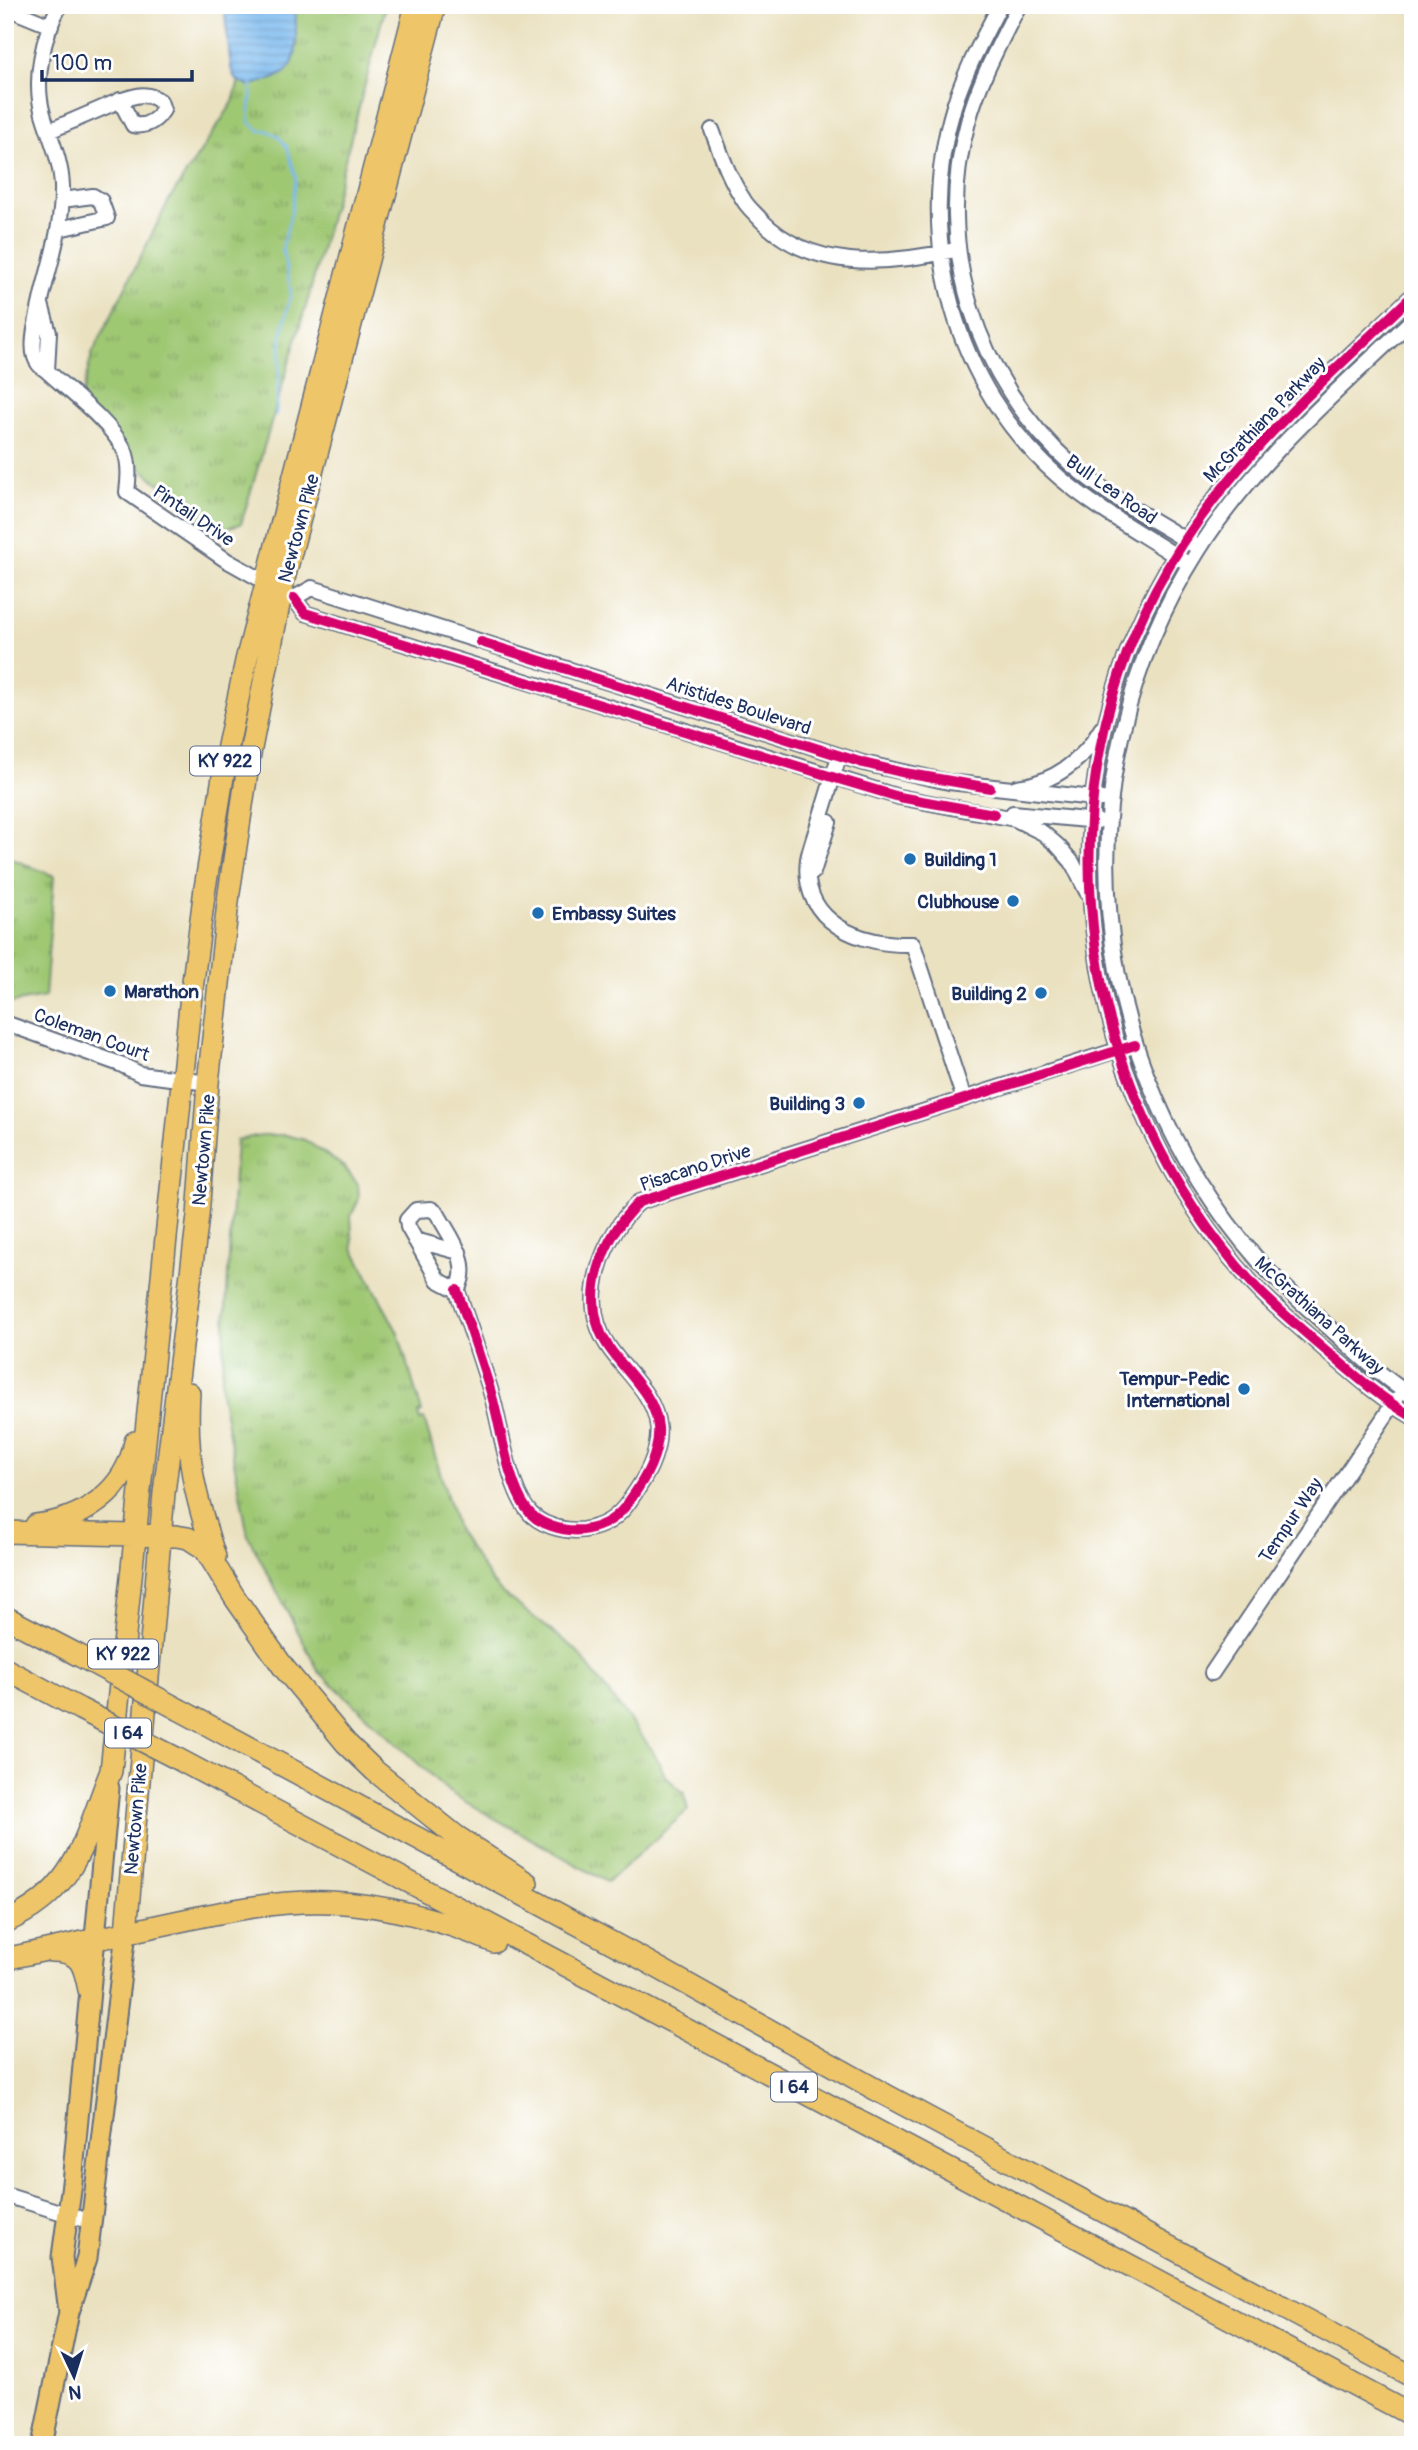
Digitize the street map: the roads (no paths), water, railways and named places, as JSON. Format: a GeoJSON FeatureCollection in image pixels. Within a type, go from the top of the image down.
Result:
{"type":"FeatureCollection","features":[{"type":"Feature","properties":{"kind":"highway","name":"Newtown Pike"},"geometry":{"type":"LineString","coordinates":[[125,1932],[159,1537],[198,1216],[208,1083],[229,893],[243,799],[280,591],[416,5]]}},
{"type":"Feature","properties":{"kind":"highway","name":"Newtown Pike"},"geometry":{"type":"LineString","coordinates":[[111,1771],[182,1081],[203,900],[228,746],[280,591],[435,5]]}},
{"type":"Feature","properties":{"kind":"highway"},"geometry":{"type":"LineString","coordinates":[[198,1216],[187,1418],[188,1446],[199,1509],[220,1572]]}},
{"type":"Feature","properties":{"kind":"highway"},"geometry":{"type":"LineString","coordinates":[[5,1530],[48,1523],[79,1514],[105,1497],[127,1468],[134,1448],[160,1295]]}},
{"type":"Feature","properties":{"kind":"highway"},"geometry":{"type":"LineString","coordinates":[[5,1530],[188,1538],[197,1543],[205,1549],[234,1598],[284,1668],[346,1744],[375,1771],[456,1836],[646,1961]]}},
{"type":"Feature","properties":{"kind":"highway","name":"I 64"},"geometry":{"type":"LineString","coordinates":[[5,1617],[646,1961],[894,2099],[1413,2376]]}},
{"type":"Feature","properties":{"kind":"highway","name":"I 64"},"geometry":{"type":"LineString","coordinates":[[5,1669],[1413,2416]]}},
{"type":"Feature","properties":{"kind":"highway"},"geometry":{"type":"LineString","coordinates":[[5,1688],[80,1709]]}},
{"type":"Feature","properties":{"kind":"highway"},"geometry":{"type":"LineString","coordinates":[[5,1922],[27,1913],[46,1899],[64,1880],[88,1835],[111,1771]]}},
{"type":"Feature","properties":{"kind":"highway"},"geometry":{"type":"LineString","coordinates":[[5,1959],[197,1917],[287,1903],[328,1902],[420,1914],[465,1929],[656,2014]]}},
{"type":"Feature","properties":{"kind":"highway"},"geometry":{"type":"LineString","coordinates":[[42,1951],[61,1951],[74,1956],[83,1966],[89,1990]]}},
{"type":"Feature","properties":{"kind":"main road","name":"Newtown Pike"},"geometry":{"type":"LineString","coordinates":[[69,2312],[62,2257],[111,1771]]}},
{"type":"Feature","properties":{"kind":"main road","name":"Newtown Pike"},"geometry":{"type":"LineString","coordinates":[[42,2445],[69,2312],[87,2259],[125,1932]]}},
{"type":"Feature","properties":{"kind":"street"},"geometry":{"type":"LineString","coordinates":[[10,5],[19,13],[51,26]]}},
{"type":"Feature","properties":{"kind":"street","name":"Pintail Drive"},"geometry":{"type":"LineString","coordinates":[[60,5],[46,39],[39,85],[40,104],[59,162],[62,200],[59,229],[33,344],[34,356],[38,364],[110,429],[125,451],[129,474],[127,492],[226,561],[280,591]]}},
{"type":"Feature","properties":{"kind":"street","name":"Bull Lea Road"},"geometry":{"type":"LineString","coordinates":[[1000,5],[962,81],[947,133],[939,180],[941,253],[951,307],[960,336],[990,396],[1011,426],[1038,456],[1077,492],[1189,565]]}},
{"type":"Feature","properties":{"kind":"street","name":"Bull Lea Road"},"geometry":{"type":"LineString","coordinates":[[1019,5],[981,84],[967,125],[958,173],[958,250],[967,298],[982,340],[1001,380],[1032,423],[1088,478],[1199,548]]}},
{"type":"Feature","properties":{"kind":"street"},"geometry":{"type":"LineString","coordinates":[[49,131],[120,100]]}},
{"type":"Feature","properties":{"kind":"street"},"geometry":{"type":"LineString","coordinates":[[712,130],[726,169],[744,202],[767,226],[790,243],[822,256],[866,262],[958,250]]}},
{"type":"Feature","properties":{"kind":"street"},"geometry":{"type":"LineString","coordinates":[[59,229],[107,218],[101,201],[93,195],[62,200]]}},
{"type":"Feature","properties":{"kind":"street","name":"McGrathiana Parkway"},"geometry":{"type":"LineString","coordinates":[[1412,298],[1396,310],[1240,465],[1185,540],[1155,591],[1139,625],[1107,719],[1093,798],[1090,902],[1097,962],[1118,1050],[1152,1137],[1194,1209],[1218,1243],[1260,1293],[1392,1405],[1413,1417]]}},
{"type":"Feature","properties":{"kind":"street","name":"McGrathiana Parkway"},"geometry":{"type":"LineString","coordinates":[[1396,310],[1411,323],[1266,463],[1199,548],[1166,609],[1137,678],[1122,733],[1110,800],[1107,893],[1117,979],[1135,1045],[1162,1113],[1193,1170],[1258,1260],[1371,1365],[1408,1393]]}},
{"type":"Feature","properties":{"kind":"street","name":"Aristides Boulevard"},"geometry":{"type":"LineString","coordinates":[[280,591],[312,588],[844,757],[905,773],[990,788],[1110,800]]}},
{"type":"Feature","properties":{"kind":"street","name":"Aristides Boulevard"},"geometry":{"type":"LineString","coordinates":[[280,591],[305,612],[837,778],[899,797],[1015,820],[1043,833],[1072,862],[1082,878],[1090,902]]}},
{"type":"Feature","properties":{"kind":"street","name":"Aristides Boulevard"},"geometry":{"type":"LineString","coordinates":[[990,788],[1036,783],[1062,771],[1087,749],[1107,719]]}},
{"type":"Feature","properties":{"kind":"street"},"geometry":{"type":"LineString","coordinates":[[844,757],[808,861],[811,891],[818,909],[841,929],[869,939],[914,944],[964,1099]]}},
{"type":"Feature","properties":{"kind":"street","name":"Aristides Boulevard"},"geometry":{"type":"LineString","coordinates":[[959,808],[1108,822]]}},
{"type":"Feature","properties":{"kind":"street","name":"Coleman Court"},"geometry":{"type":"LineString","coordinates":[[5,1023],[120,1064],[139,1074],[208,1083]]}},
{"type":"Feature","properties":{"kind":"street","name":"Pisacano Drive"},"geometry":{"type":"LineString","coordinates":[[457,1290],[491,1394],[514,1480],[525,1508],[552,1527],[572,1531],[606,1526],[628,1505],[647,1475],[655,1451],[658,1427],[643,1389],[607,1345],[597,1321],[594,1302],[596,1277],[602,1257],[626,1215],[639,1202],[1135,1045]]}},
{"type":"Feature","properties":{"kind":"street"},"geometry":{"type":"LineString","coordinates":[[1194,1209],[1211,1197]]}},
{"type":"Feature","properties":{"kind":"street"},"geometry":{"type":"LineString","coordinates":[[431,1209],[437,1213],[459,1252],[464,1267],[463,1280],[457,1290],[438,1280],[415,1240],[407,1220],[416,1210],[431,1209]]}},
{"type":"Feature","properties":{"kind":"street"},"geometry":{"type":"LineString","coordinates":[[415,1240],[459,1252]]}},
{"type":"Feature","properties":{"kind":"street","name":"Tempur Way"},"geometry":{"type":"LineString","coordinates":[[1212,1673],[1392,1405],[1408,1393]]}},
{"type":"Feature","properties":{"kind":"street"},"geometry":{"type":"LineString","coordinates":[[5,2195],[92,2222]]}},
{"type":"Feature","properties":{"kind":"water"},"geometry":{"type":"Polygon","coordinates":[[[224,5],[295,5],[296,51],[290,68],[277,77],[248,86],[235,79],[231,68],[224,5]]]}},
{"type":"Feature","properties":{"kind":"waterway"},"geometry":{"type":"LineString","coordinates":[[252,82],[249,122],[260,131],[266,130],[278,136],[287,147],[296,177],[291,214],[282,248],[291,292],[282,334],[276,415]]}},
{"type":"Feature","properties":{"kind":"place","name":"Building 1"},"geometry":{"type":"Point","coordinates":[910,859]}},
{"type":"Feature","properties":{"kind":"place","name":"Clubhouse"},"geometry":{"type":"Point","coordinates":[1013,901]}},
{"type":"Feature","properties":{"kind":"place","name":"Embassy Suites"},"geometry":{"type":"Point","coordinates":[538,913]}},
{"type":"Feature","properties":{"kind":"place","name":"Marathon"},"geometry":{"type":"Point","coordinates":[110,991]}},
{"type":"Feature","properties":{"kind":"place","name":"Building 2"},"geometry":{"type":"Point","coordinates":[1041,993]}},
{"type":"Feature","properties":{"kind":"place","name":"Building 3"},"geometry":{"type":"Point","coordinates":[859,1103]}},
{"type":"Feature","properties":{"kind":"place","name":"Tempur-Pedic International"},"geometry":{"type":"Point","coordinates":[1244,1389]}}]}
